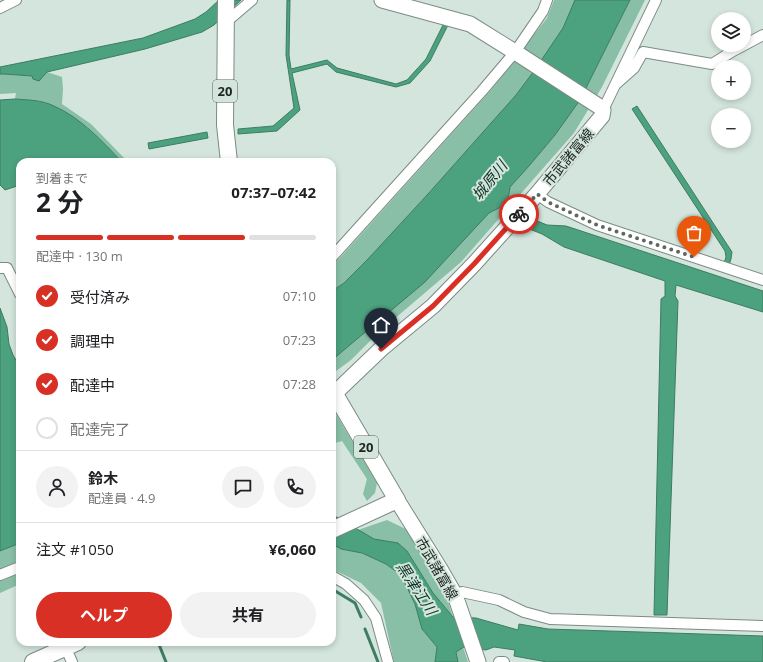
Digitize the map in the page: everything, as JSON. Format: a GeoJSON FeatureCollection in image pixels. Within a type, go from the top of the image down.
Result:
{"type":"FeatureCollection","features":[{"type":"Feature","properties":{"kind":"main road","name":"20"},"geometry":{"type":"LineString","coordinates":[[226,0],[225,124],[229,158]]}},
{"type":"Feature","properties":{"kind":"main road"},"geometry":{"type":"LineString","coordinates":[[382,0],[470,24],[601,109]]}},
{"type":"Feature","properties":{"kind":"main road","name":"市武諸富線"},"geometry":{"type":"LineString","coordinates":[[336,390],[381,349],[433,306],[474,264],[537,194],[602,116],[601,109]]}},
{"type":"Feature","properties":{"kind":"main road","name":"20"},"geometry":{"type":"LineString","coordinates":[[336,398],[397,500]]}},
{"type":"Feature","properties":{"kind":"main road"},"geometry":{"type":"LineString","coordinates":[[336,528],[397,500]]}},
{"type":"Feature","properties":{"kind":"main road","name":"市武諸富線"},"geometry":{"type":"LineString","coordinates":[[397,500],[457,600],[476,658]]}},
{"type":"Feature","properties":{"kind":"main road"},"geometry":{"type":"LineString","coordinates":[[32,662],[65,646]]}},
{"type":"Feature","properties":{"kind":"street"},"geometry":{"type":"LineString","coordinates":[[0,8],[16,0]]}},
{"type":"Feature","properties":{"kind":"street"},"geometry":{"type":"LineString","coordinates":[[225,21],[252,0]]}},
{"type":"Feature","properties":{"kind":"street"},"geometry":{"type":"LineString","coordinates":[[336,253],[482,91],[515,52],[543,11],[547,0]]}},
{"type":"Feature","properties":{"kind":"street"},"geometry":{"type":"LineString","coordinates":[[601,109],[616,84],[656,0]]}},
{"type":"Feature","properties":{"kind":"street"},"geometry":{"type":"LineString","coordinates":[[616,84],[634,68],[642,52],[712,64],[763,35]]}},
{"type":"Feature","properties":{"kind":"street"},"geometry":{"type":"LineString","coordinates":[[537,194],[548,202],[597,225],[763,280]]}},
{"type":"Feature","properties":{"kind":"street"},"geometry":{"type":"LineString","coordinates":[[0,268],[7,268],[16,286]]}},
{"type":"Feature","properties":{"kind":"street"},"geometry":{"type":"LineString","coordinates":[[0,575],[16,569]]}},
{"type":"Feature","properties":{"kind":"street"},"geometry":{"type":"LineString","coordinates":[[336,578],[346,584],[364,600],[376,618],[388,662]]}},
{"type":"Feature","properties":{"kind":"street"},"geometry":{"type":"LineString","coordinates":[[457,600],[462,592],[499,600],[524,612],[550,619],[763,626]]}},
{"type":"Feature","properties":{"kind":"street"},"geometry":{"type":"LineString","coordinates":[[69,646],[72,662]]}},
{"type":"Feature","properties":{"kind":"street"},"geometry":{"type":"LineString","coordinates":[[499,662],[504,662]]}},
{"type":"Feature","properties":{"kind":"shaded area"},"geometry":{"type":"Polygon","coordinates":[[[554,0],[590,0],[516,95],[488,127],[368,259],[344,283],[336,288],[336,262],[491,90],[547,18],[554,0]]]}},
{"type":"Feature","properties":{"kind":"shaded area"},"geometry":{"type":"Polygon","coordinates":[[[630,0],[645,0],[602,87],[574,133],[461,262],[379,332],[351,360],[336,371],[336,345],[489,213],[501,207],[507,201],[510,187],[555,135],[580,100],[630,0]]]}},
{"type":"Feature","properties":{"kind":"shaded area"},"geometry":{"type":"Polygon","coordinates":[[[47,72],[62,77],[62,104],[91,124],[124,158],[118,158],[82,123],[64,111],[45,103],[15,99],[16,93],[0,94],[0,74],[33,76],[47,72]]]}},
{"type":"Feature","properties":{"kind":"shaded area"},"geometry":{"type":"Polygon","coordinates":[[[336,414],[377,483],[375,493],[367,501],[363,494],[367,479],[342,441],[336,443],[336,414]]]}},
{"type":"Feature","properties":{"kind":"shaded area"},"geometry":{"type":"Polygon","coordinates":[[[387,520],[410,531],[445,592],[453,617],[433,593],[407,551],[398,543],[374,539],[358,530],[387,520]]]}},
{"type":"Feature","properties":{"kind":"shaded area"},"geometry":{"type":"Polygon","coordinates":[[[16,545],[16,586],[0,593],[0,551],[16,545]]]}},
{"type":"Feature","properties":{"kind":"shaded area"},"geometry":{"type":"Polygon","coordinates":[[[336,546],[341,549],[362,553],[386,564],[401,575],[415,604],[422,629],[437,647],[435,662],[394,662],[381,603],[361,583],[336,571],[336,546]]]}},
{"type":"Feature","properties":{"kind":"shaded area"},"geometry":{"type":"Polygon","coordinates":[[[463,647],[468,662],[458,662],[456,652],[463,647]]]}},
{"type":"Feature","properties":{"kind":"water"},"geometry":{"type":"Polygon","coordinates":[[[219,0],[241,0],[214,25],[202,32],[145,49],[47,72],[39,81],[33,79],[32,76],[0,74],[0,67],[143,38],[195,19],[206,12],[219,0]]]}},
{"type":"Feature","properties":{"kind":"water"},"geometry":{"type":"Polygon","coordinates":[[[287,0],[290,0],[289,55],[291,69],[327,60],[337,68],[396,84],[407,80],[426,59],[443,25],[448,25],[430,61],[410,83],[396,87],[336,72],[327,64],[292,73],[300,110],[277,131],[238,134],[238,129],[273,126],[294,108],[286,55],[287,0]]]}},
{"type":"Feature","properties":{"kind":"water","name":"城原川"},"geometry":{"type":"Polygon","coordinates":[[[575,0],[630,0],[580,100],[555,135],[510,187],[507,201],[501,207],[489,213],[425,282],[336,357],[336,288],[344,283],[368,259],[516,95],[563,28],[575,0]]]}},
{"type":"Feature","properties":{"kind":"water"},"geometry":{"type":"Polygon","coordinates":[[[15,99],[35,101],[54,106],[82,123],[118,158],[16,158],[16,186],[5,190],[0,185],[0,100],[15,99]]]}},
{"type":"Feature","properties":{"kind":"water"},"geometry":{"type":"Polygon","coordinates":[[[637,106],[732,252],[729,265],[724,263],[726,257],[725,251],[632,109],[637,106]]]}},
{"type":"Feature","properties":{"kind":"water"},"geometry":{"type":"Polygon","coordinates":[[[207,132],[208,138],[149,149],[148,143],[207,132]]]}},
{"type":"Feature","properties":{"kind":"water"},"geometry":{"type":"Polygon","coordinates":[[[530,218],[547,225],[566,226],[763,291],[763,312],[676,285],[675,296],[678,301],[667,615],[654,615],[661,299],[665,296],[665,281],[564,247],[542,234],[522,226],[530,218]]]}},
{"type":"Feature","properties":{"kind":"water"},"geometry":{"type":"Polygon","coordinates":[[[0,308],[7,327],[9,344],[16,360],[16,545],[0,551],[0,308]]]}},
{"type":"Feature","properties":{"kind":"water","name":"黒津江川"},"geometry":{"type":"Polygon","coordinates":[[[336,517],[374,539],[398,543],[407,551],[433,593],[453,617],[476,618],[518,630],[519,624],[548,629],[763,636],[763,662],[547,662],[514,656],[515,650],[494,647],[486,650],[464,647],[456,652],[458,662],[435,662],[437,647],[422,629],[415,604],[401,575],[386,564],[362,553],[341,549],[336,546],[336,517]]]}},
{"type":"Feature","properties":{"kind":"waterway"},"geometry":{"type":"LineString","coordinates":[[336,591],[355,603],[361,617]]}},
{"type":"Feature","properties":{"kind":"waterway"},"geometry":{"type":"LineString","coordinates":[[365,629],[378,662]]}},
{"type":"Feature","properties":{"kind":"waterway"},"geometry":{"type":"LineString","coordinates":[[160,646],[166,662]]}},
{"type":"Feature","properties":{"kind":"way so far"},"geometry":{"type":"LineString","coordinates":[[519,214],[537,194],[548,202],[597,225],[694,257]]}},
{"type":"Feature","properties":{"kind":"route"},"geometry":{"type":"LineString","coordinates":[[381,349],[433,306],[474,264],[519,214]]}}]}
